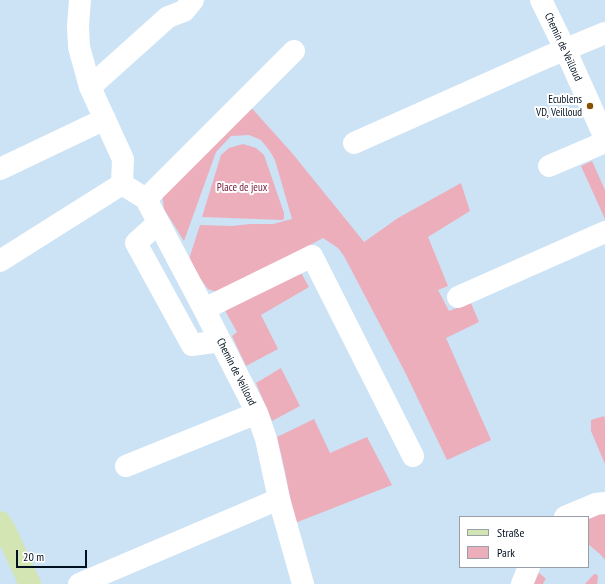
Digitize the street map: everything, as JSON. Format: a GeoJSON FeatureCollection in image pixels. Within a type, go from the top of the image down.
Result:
{"type":"FeatureCollection","features":[{"type":"Feature","properties":{"kind":"main road"},"geometry":{"type":"LineString","coordinates":[[0,522],[30,584]]}},
{"type":"Feature","properties":{"kind":"street"},"geometry":{"type":"LineString","coordinates":[[80,0],[78,26],[79,47],[90,86],[123,159],[122,184]]}},
{"type":"Feature","properties":{"kind":"street"},"geometry":{"type":"LineString","coordinates":[[90,86],[168,17],[184,10],[193,0]]}},
{"type":"Feature","properties":{"kind":"street","name":"Chemin de Veilloud"},"geometry":{"type":"LineString","coordinates":[[541,0],[605,138]]}},
{"type":"Feature","properties":{"kind":"street"},"geometry":{"type":"LineString","coordinates":[[354,143],[565,49],[605,33]]}},
{"type":"Feature","properties":{"kind":"street"},"geometry":{"type":"LineString","coordinates":[[122,184],[146,199],[294,52]]}},
{"type":"Feature","properties":{"kind":"street"},"geometry":{"type":"LineString","coordinates":[[0,169],[105,119]]}},
{"type":"Feature","properties":{"kind":"street"},"geometry":{"type":"LineString","coordinates":[[549,166],[605,142]]}},
{"type":"Feature","properties":{"kind":"street"},"geometry":{"type":"LineString","coordinates":[[0,261],[122,184]]}},
{"type":"Feature","properties":{"kind":"street","name":"Chemin de Veilloud"},"geometry":{"type":"LineString","coordinates":[[146,199],[257,413],[266,439],[279,499],[302,584]]}},
{"type":"Feature","properties":{"kind":"street"},"geometry":{"type":"LineString","coordinates":[[158,223],[136,243],[192,345],[220,341]]}},
{"type":"Feature","properties":{"kind":"street"},"geometry":{"type":"LineString","coordinates":[[458,297],[605,232]]}},
{"type":"Feature","properties":{"kind":"street"},"geometry":{"type":"LineString","coordinates":[[204,309],[312,256],[414,456]]}},
{"type":"Feature","properties":{"kind":"street"},"geometry":{"type":"LineString","coordinates":[[126,466],[257,413]]}},
{"type":"Feature","properties":{"kind":"street"},"geometry":{"type":"LineString","coordinates":[[79,584],[279,499]]}},
{"type":"Feature","properties":{"kind":"street"},"geometry":{"type":"LineString","coordinates":[[568,516],[595,505],[605,503]]}},
{"type":"Feature","properties":{"kind":"street"},"geometry":{"type":"LineString","coordinates":[[522,584],[529,568]]}},
{"type":"Feature","properties":{"kind":"green space"},"geometry":{"type":"Polygon","coordinates":[[[248,104],[292,153],[364,242],[398,218],[461,183],[470,211],[428,237],[448,286],[438,290],[449,311],[471,303],[479,322],[446,338],[491,440],[447,460],[406,374],[344,256],[338,248],[323,238],[219,293],[208,289],[188,262],[200,225],[232,226],[273,224],[292,219],[275,160],[261,140],[249,135],[231,136],[216,152],[184,241],[164,209],[162,193],[248,104]]]}},
{"type":"Feature","properties":{"kind":"green space","name":"Place de jeux"},"geometry":{"type":"Polygon","coordinates":[[[243,144],[256,148],[264,155],[284,213],[283,220],[202,217],[221,155],[229,148],[243,144]]]}},
{"type":"Feature","properties":{"kind":"green space"},"geometry":{"type":"Polygon","coordinates":[[[592,161],[605,190],[605,219],[581,166],[592,161]]]}},
{"type":"Feature","properties":{"kind":"green space"},"geometry":{"type":"Polygon","coordinates":[[[300,271],[309,287],[261,315],[278,349],[246,366],[232,336],[237,332],[223,307],[300,271]]]}},
{"type":"Feature","properties":{"kind":"green space"},"geometry":{"type":"Polygon","coordinates":[[[281,368],[300,406],[272,421],[256,383],[281,368]]]}},
{"type":"Feature","properties":{"kind":"green space"},"geometry":{"type":"Polygon","coordinates":[[[604,416],[605,464],[591,431],[591,420],[604,416]]]}},
{"type":"Feature","properties":{"kind":"green space"},"geometry":{"type":"Polygon","coordinates":[[[314,419],[330,453],[367,437],[392,485],[295,523],[277,437],[314,419]]]}},
{"type":"Feature","properties":{"kind":"green space"},"geometry":{"type":"Polygon","coordinates":[[[605,511],[605,560],[589,545],[589,517],[605,511]]]}},
{"type":"Feature","properties":{"kind":"green space"},"geometry":{"type":"Polygon","coordinates":[[[537,571],[546,579],[543,583],[544,584],[533,584],[537,571]]]}},
{"type":"Feature","properties":{"kind":"green space"},"geometry":{"type":"Polygon","coordinates":[[[594,574],[598,576],[597,584],[585,584],[594,574]]]}},
{"type":"Feature","properties":{"kind":"place","name":"Ecublens VD, Veilloud"},"geometry":{"type":"Point","coordinates":[590,106]}}]}
